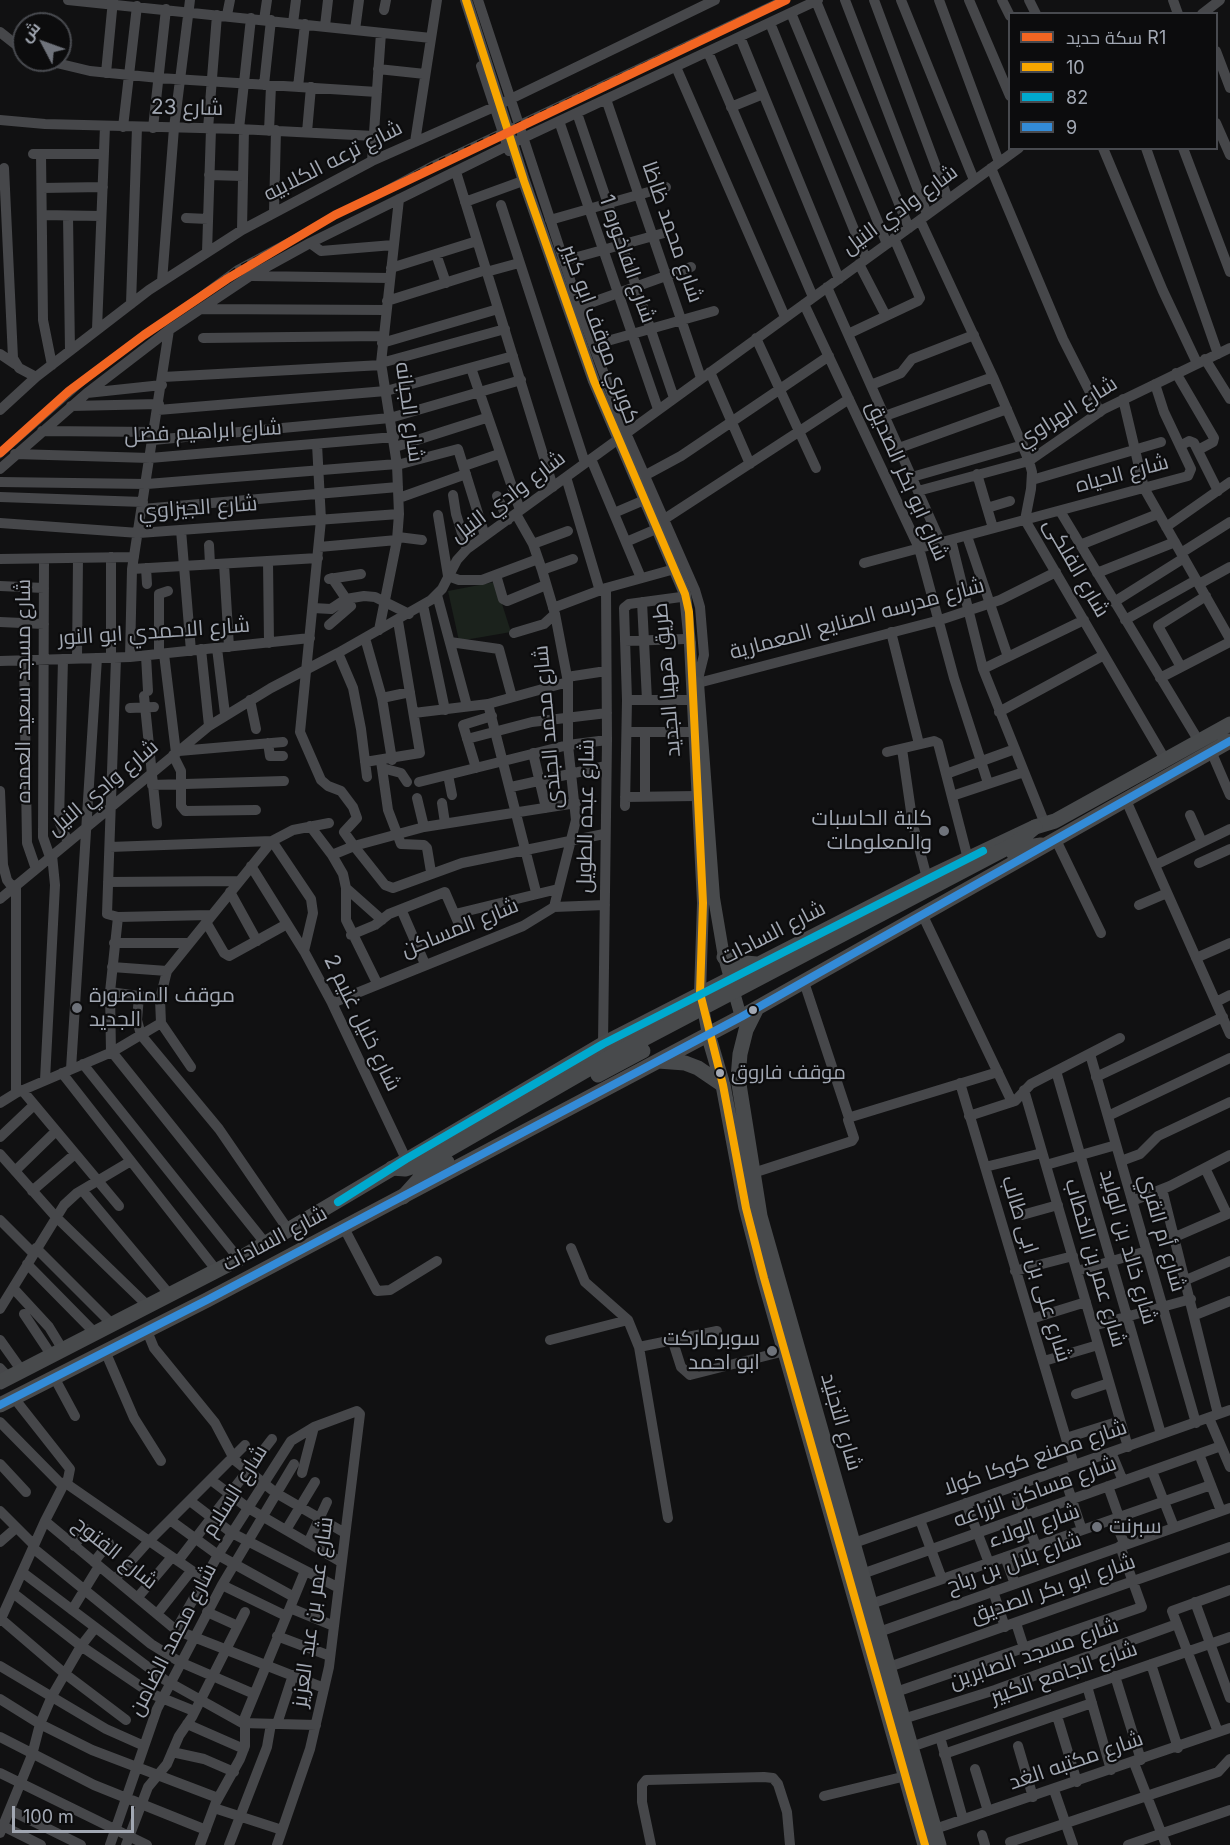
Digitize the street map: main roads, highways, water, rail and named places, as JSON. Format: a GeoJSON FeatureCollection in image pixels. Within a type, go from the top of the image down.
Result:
{"type":"FeatureCollection","features":[{"type":"Feature","properties":{"kind":"highway"},"geometry":{"type":"LineString","coordinates":[[403,1197],[411,1186],[431,1171],[597,1076],[1028,847],[1041,845],[1055,838],[1125,798],[1205,747],[1230,724]]}},
{"type":"Feature","properties":{"kind":"highway"},"geometry":{"type":"LineString","coordinates":[[392,1168],[405,1169],[426,1162],[611,1056],[1016,843],[1040,825],[1166,761],[1230,741]]}},
{"type":"Feature","properties":{"kind":"highway","name":"شارع السادات"},"geometry":{"type":"LineString","coordinates":[[8,1375],[57,1353],[266,1244],[603,1044],[927,878],[1040,825]]}},
{"type":"Feature","properties":{"kind":"highway","name":"شارع السادات"},"geometry":{"type":"LineString","coordinates":[[7,1402],[207,1300],[741,1017],[923,916],[1041,845]]}},
{"type":"Feature","properties":{"kind":"highway"},"geometry":{"type":"LineString","coordinates":[[724,957],[734,962],[757,964]]}},
{"type":"Feature","properties":{"kind":"highway","name":"شارع التجنيد"},"geometry":{"type":"LineString","coordinates":[[757,1008],[746,1030],[739,1064],[741,1106],[765,1238],[787,1334],[785,1351],[925,1845]]}},
{"type":"Feature","properties":{"kind":"highway","name":"شارع التجنيد"},"geometry":{"type":"LineString","coordinates":[[708,1034],[723,1085],[746,1208],[854,1543],[939,1845]]}},
{"type":"Feature","properties":{"kind":"highway"},"geometry":{"type":"LineString","coordinates":[[655,1061],[685,1063],[698,1068],[723,1085]]}},
{"type":"Feature","properties":{"kind":"highway"},"geometry":{"type":"LineString","coordinates":[[719,1069],[725,1065],[739,1064]]}},
{"type":"Feature","properties":{"kind":"highway"},"geometry":{"type":"LineString","coordinates":[[197,1281],[198,1294],[207,1300]]}},
{"type":"Feature","properties":{"kind":"highway"},"geometry":{"type":"LineString","coordinates":[[151,1305],[161,1314],[153,1328]]}},
{"type":"Feature","properties":{"kind":"main road","name":"كوبري موقف ابو كبير"},"geometry":{"type":"LineString","coordinates":[[466,0],[524,181],[594,381],[685,594],[696,681]]}},
{"type":"Feature","properties":{"kind":"main road","name":"كوبري موقف ابو كبير"},"geometry":{"type":"LineString","coordinates":[[473,0],[530,179],[600,379],[691,592],[691,642]]}},
{"type":"Feature","properties":{"kind":"main road","name":"طريق ههيا الجديد"},"geometry":{"type":"LineString","coordinates":[[696,681],[691,700],[703,903],[700,993],[708,1034]]}},
{"type":"Feature","properties":{"kind":"main road","name":"طريق ههيا الجديد"},"geometry":{"type":"LineString","coordinates":[[696,681],[714,898],[724,957],[741,1017]]}},
{"type":"Feature","properties":{"kind":"railway"},"geometry":{"type":"LineString","coordinates":[[0,456],[99,369],[236,268],[433,163],[779,0]]}},
{"type":"Feature","properties":{"kind":"rail line","name":"R1"},"geometry":{"type":"LineString","coordinates":[[0,453],[69,391],[144,335],[227,279],[335,215],[786,0]]}},
{"type":"Feature","properties":{"kind":"place","name":"كلية الحاسبات والمعلومات"},"geometry":{"type":"Point","coordinates":[944,831]}},
{"type":"Feature","properties":{"kind":"place","name":"موقف المنصورة الجديد"},"geometry":{"type":"Point","coordinates":[77,1008]}},
{"type":"Feature","properties":{"kind":"place","name":"موقف فاروق"},"geometry":{"type":"Point","coordinates":[720,1073]}},
{"type":"Feature","properties":{"kind":"place","name":"سوبرماركت ابو احمد"},"geometry":{"type":"Point","coordinates":[772,1351]}},
{"type":"Feature","properties":{"kind":"place","name":"سبرنت"},"geometry":{"type":"Point","coordinates":[1097,1527]}}]}
